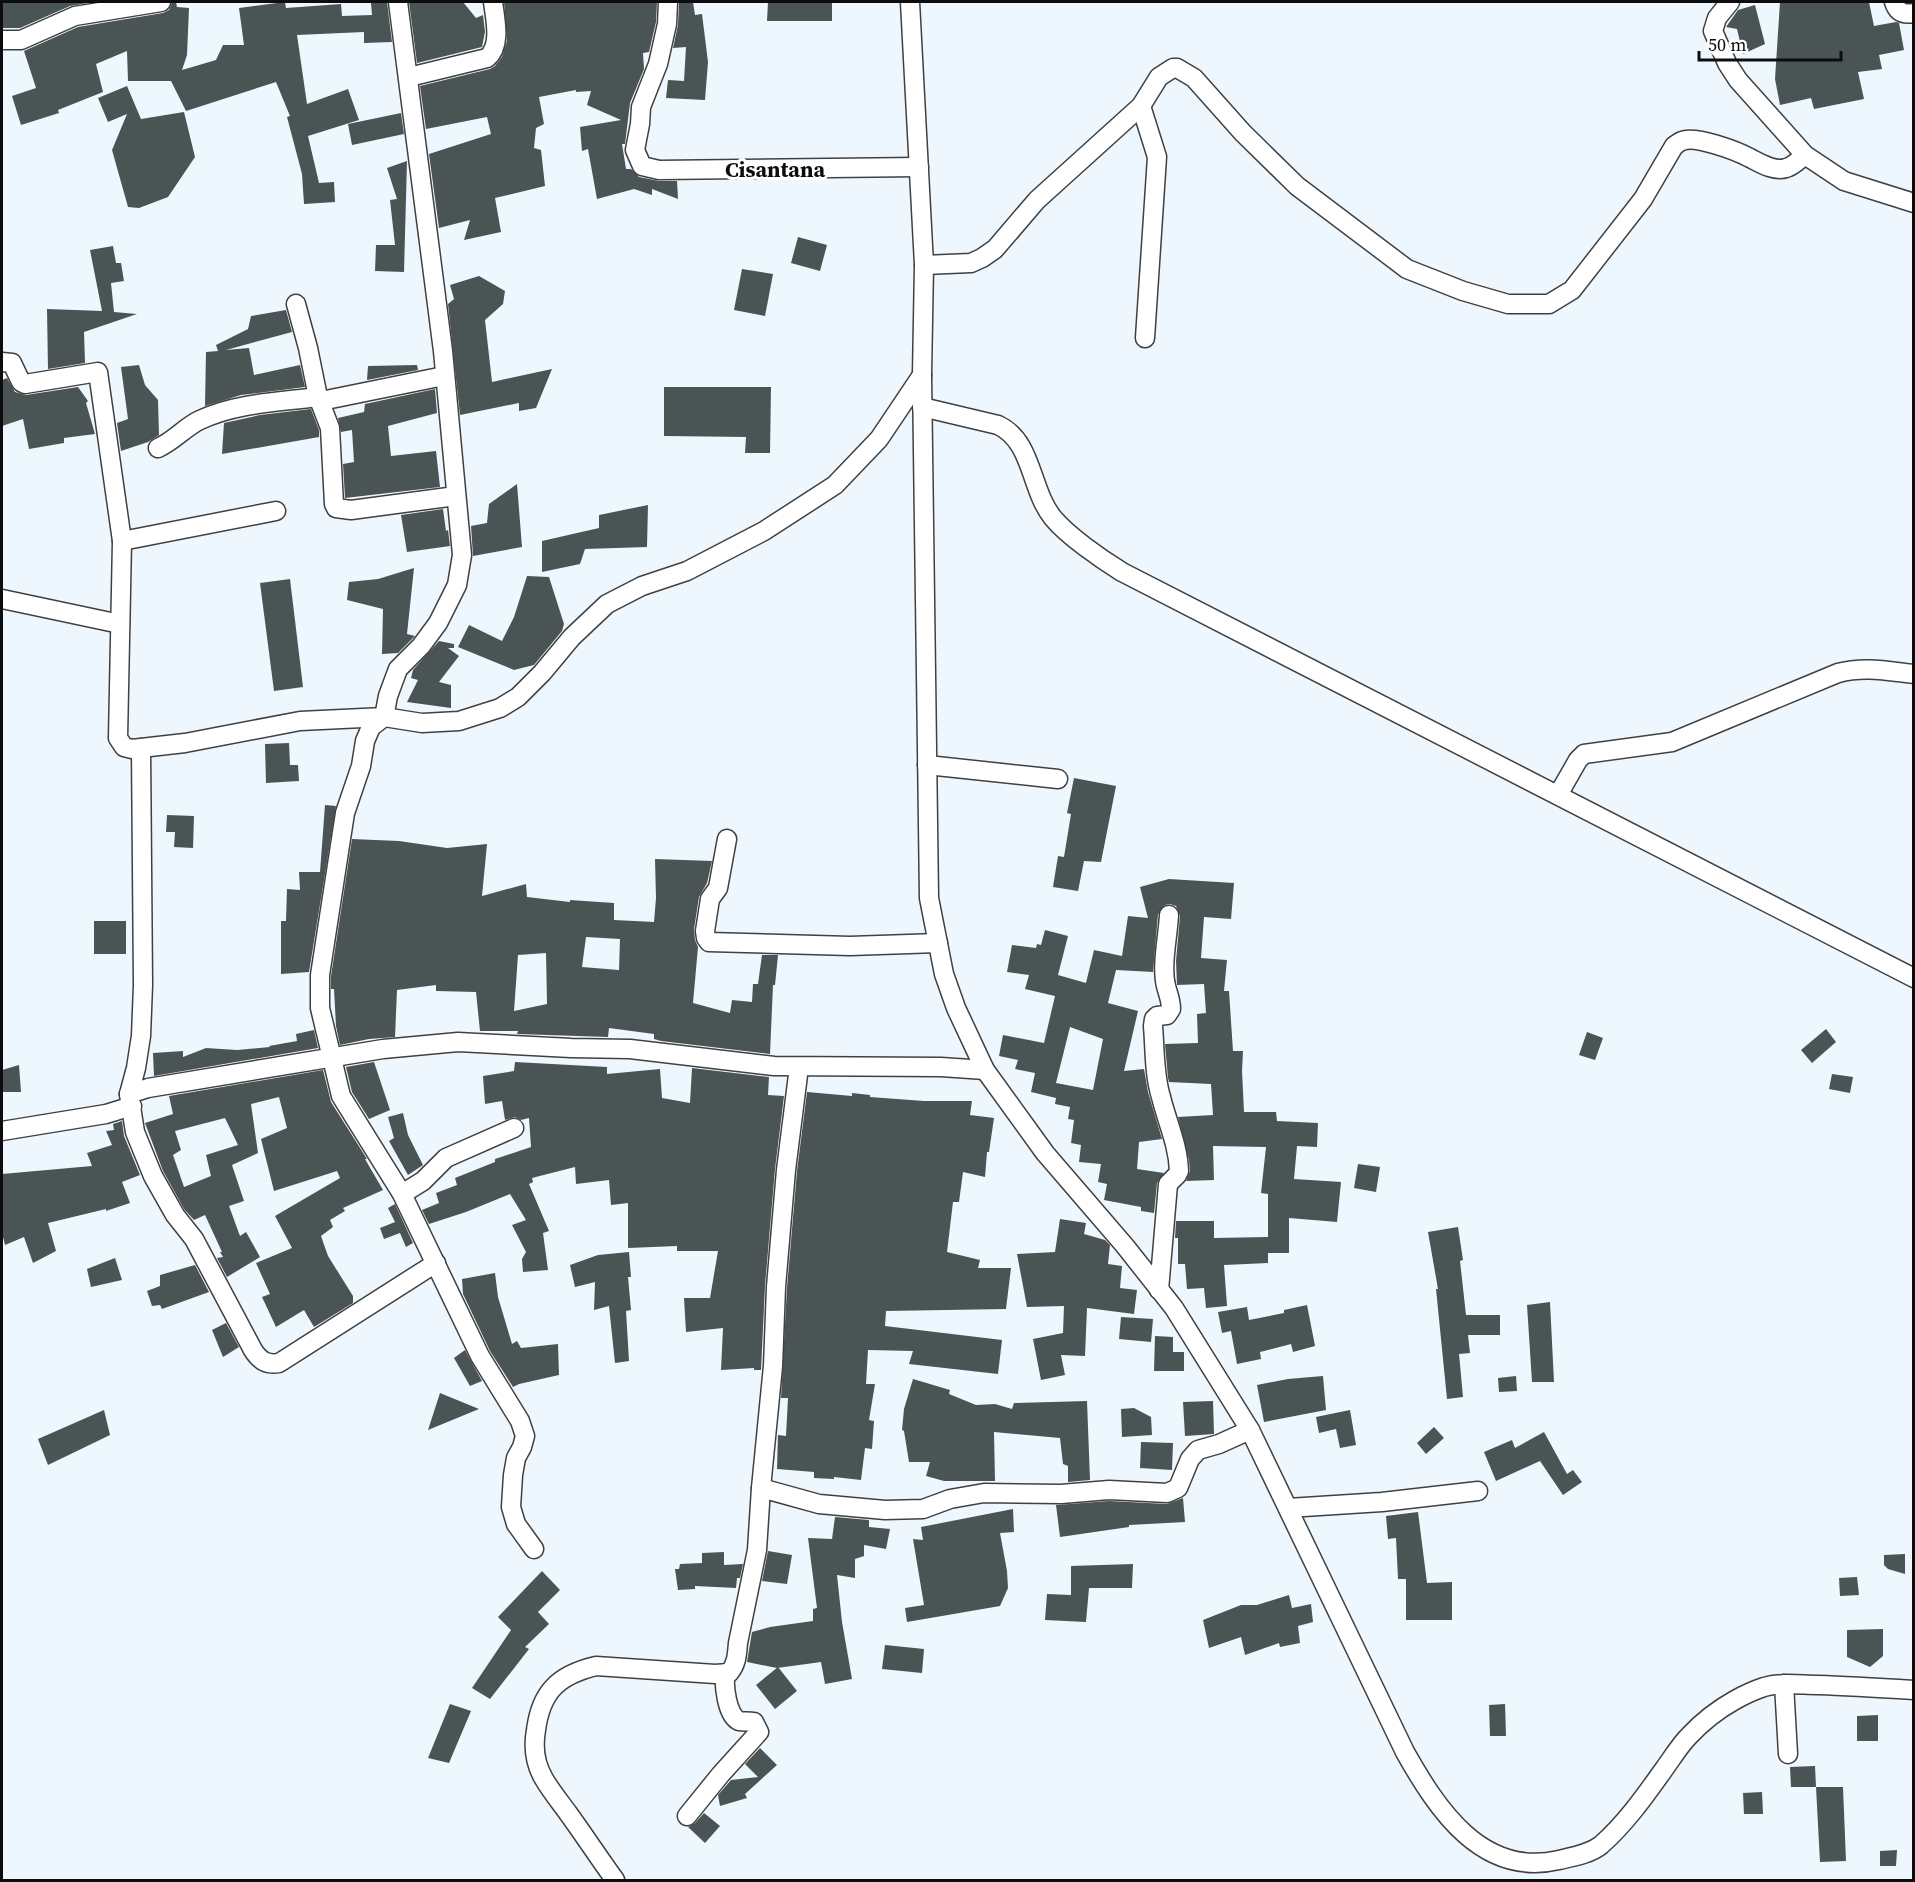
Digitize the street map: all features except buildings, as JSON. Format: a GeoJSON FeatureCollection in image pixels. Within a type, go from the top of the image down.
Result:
{"type":"FeatureCollection","features":[{"type":"Feature","properties":{"kind":"street"},"geometry":{"type":"LineString","coordinates":[[2,40],[21,40],[75,16],[161,2]]}},
{"type":"Feature","properties":{"kind":"street"},"geometry":{"type":"LineString","coordinates":[[398,2],[441,328],[462,555],[457,585],[438,623],[421,646],[398,669],[388,696],[384,717],[371,727],[365,741],[361,766],[345,813],[320,975],[320,1008],[341,1096],[402,1194],[480,1356],[520,1421],[525,1436],[516,1458],[511,1506],[516,1524],[534,1549]]}},
{"type":"Feature","properties":{"kind":"street"},"geometry":{"type":"LineString","coordinates":[[409,77],[487,58],[492,54],[496,28],[493,2]]}},
{"type":"Feature","properties":{"kind":"street"},"geometry":{"type":"LineString","coordinates":[[668,2],[667,24],[658,64],[641,107],[635,150],[642,166],[659,170],[919,167]]}},
{"type":"Feature","properties":{"kind":"street"},"geometry":{"type":"LineString","coordinates":[[910,2],[924,265],[922,407],[929,898],[944,974],[956,1008],[985,1070],[1045,1153],[1125,1246],[1174,1308],[1250,1430],[1405,1752],[1422,1782],[1455,1826],[1471,1840],[1498,1855],[1527,1863],[1551,1862],[1578,1856],[1599,1847],[1624,1822],[1688,1736],[1711,1716],[1735,1700],[1764,1687],[1784,1684],[1914,1690]]}},
{"type":"Feature","properties":{"kind":"street"},"geometry":{"type":"LineString","coordinates":[[1730,2],[1717,18],[1713,31],[1727,63],[1738,80],[1805,155],[1844,181],[1914,203]]}},
{"type":"Feature","properties":{"kind":"street"},"geometry":{"type":"LineString","coordinates":[[1894,2],[1900,12],[1914,13]]}},
{"type":"Feature","properties":{"kind":"street"},"geometry":{"type":"LineString","coordinates":[[924,265],[971,263],[995,249],[1037,200],[1141,106],[1160,77],[1168,70],[1178,68],[1194,78],[1243,133],[1297,186],[1407,268],[1463,291],[1508,304],[1549,304],[1572,290],[1642,199],[1674,146],[1682,140],[1692,139],[1717,146],[1780,169],[1786,168],[1805,155]]}},
{"type":"Feature","properties":{"kind":"street"},"geometry":{"type":"LineString","coordinates":[[1141,106],[1157,158],[1145,338]]}},
{"type":"Feature","properties":{"kind":"street"},"geometry":{"type":"LineString","coordinates":[[296,304],[319,399],[330,428],[336,508],[351,510],[456,496]]}},
{"type":"Feature","properties":{"kind":"street"},"geometry":{"type":"LineString","coordinates":[[2,362],[12,363],[21,382],[25,384],[98,372],[122,541],[118,738],[124,747],[132,749],[185,743],[300,721],[384,717],[422,723],[459,721],[500,708],[518,698],[572,637],[607,604],[642,586],[687,571],[754,536],[835,485],[879,439],[922,375]]}},
{"type":"Feature","properties":{"kind":"street"},"geometry":{"type":"LineString","coordinates":[[158,448],[172,442],[198,421],[244,406],[319,399],[444,376]]}},
{"type":"Feature","properties":{"kind":"street"},"geometry":{"type":"LineString","coordinates":[[922,407],[1007,429],[1018,440],[1042,500],[1051,516],[1122,572],[1914,978]]}},
{"type":"Feature","properties":{"kind":"street"},"geometry":{"type":"LineString","coordinates":[[122,541],[276,511]]}},
{"type":"Feature","properties":{"kind":"street"},"geometry":{"type":"LineString","coordinates":[[2,599],[120,624]]}},
{"type":"Feature","properties":{"kind":"street"},"geometry":{"type":"LineString","coordinates":[[1558,795],[1578,760],[1584,754],[1672,742],[1838,673],[1853,669],[1914,674]]}},
{"type":"Feature","properties":{"kind":"street"},"geometry":{"type":"LineString","coordinates":[[141,748],[143,996],[141,1036],[131,1100],[135,1132],[153,1176],[176,1215],[194,1239],[258,1358],[270,1364],[279,1363],[436,1263]]}},
{"type":"Feature","properties":{"kind":"street"},"geometry":{"type":"LineString","coordinates":[[927,765],[1058,779]]}},
{"type":"Feature","properties":{"kind":"street"},"geometry":{"type":"LineString","coordinates":[[727,839],[718,888],[710,899],[705,931],[709,942],[850,946],[938,943]]}},
{"type":"Feature","properties":{"kind":"street"},"geometry":{"type":"LineString","coordinates":[[1159,1290],[1168,1184],[1179,1171],[1174,1135],[1160,1096],[1153,1026],[1157,1016],[1167,1015],[1172,1009],[1166,986],[1165,969],[1169,915]]}},
{"type":"Feature","properties":{"kind":"street"},"geometry":{"type":"LineString","coordinates":[[2,1131],[106,1114],[148,1088],[383,1048],[458,1042],[630,1049],[728,1062],[799,1067],[941,1067],[985,1070]]}},
{"type":"Feature","properties":{"kind":"street"},"geometry":{"type":"LineString","coordinates":[[615,1881],[543,1778],[536,1759],[534,1744],[538,1711],[548,1692],[563,1678],[596,1666],[726,1673],[734,1668],[757,1550],[773,1366],[776,1287],[786,1170],[799,1067]]}},
{"type":"Feature","properties":{"kind":"street"},"geometry":{"type":"LineString","coordinates":[[402,1194],[423,1181],[446,1158],[514,1128]]}},
{"type":"Feature","properties":{"kind":"street"},"geometry":{"type":"LineString","coordinates":[[761,1488],[819,1504],[885,1510],[922,1509],[950,1498],[984,1493],[1061,1494],[1109,1490],[1167,1493],[1178,1488],[1190,1459],[1198,1450],[1219,1444],[1250,1430]]}},
{"type":"Feature","properties":{"kind":"street"},"geometry":{"type":"LineString","coordinates":[[1288,1508],[1382,1502],[1478,1491]]}},
{"type":"Feature","properties":{"kind":"street"},"geometry":{"type":"LineString","coordinates":[[687,1816],[759,1732],[754,1722],[735,1718],[726,1698],[724,1678],[726,1673]]}},
{"type":"Feature","properties":{"kind":"street"},"geometry":{"type":"LineString","coordinates":[[1784,1684],[1788,1754]]}},
{"type":"Feature","properties":{"kind":"district","name":"Cisantana"},"geometry":{"type":"Point","coordinates":[775,169]}}]}
